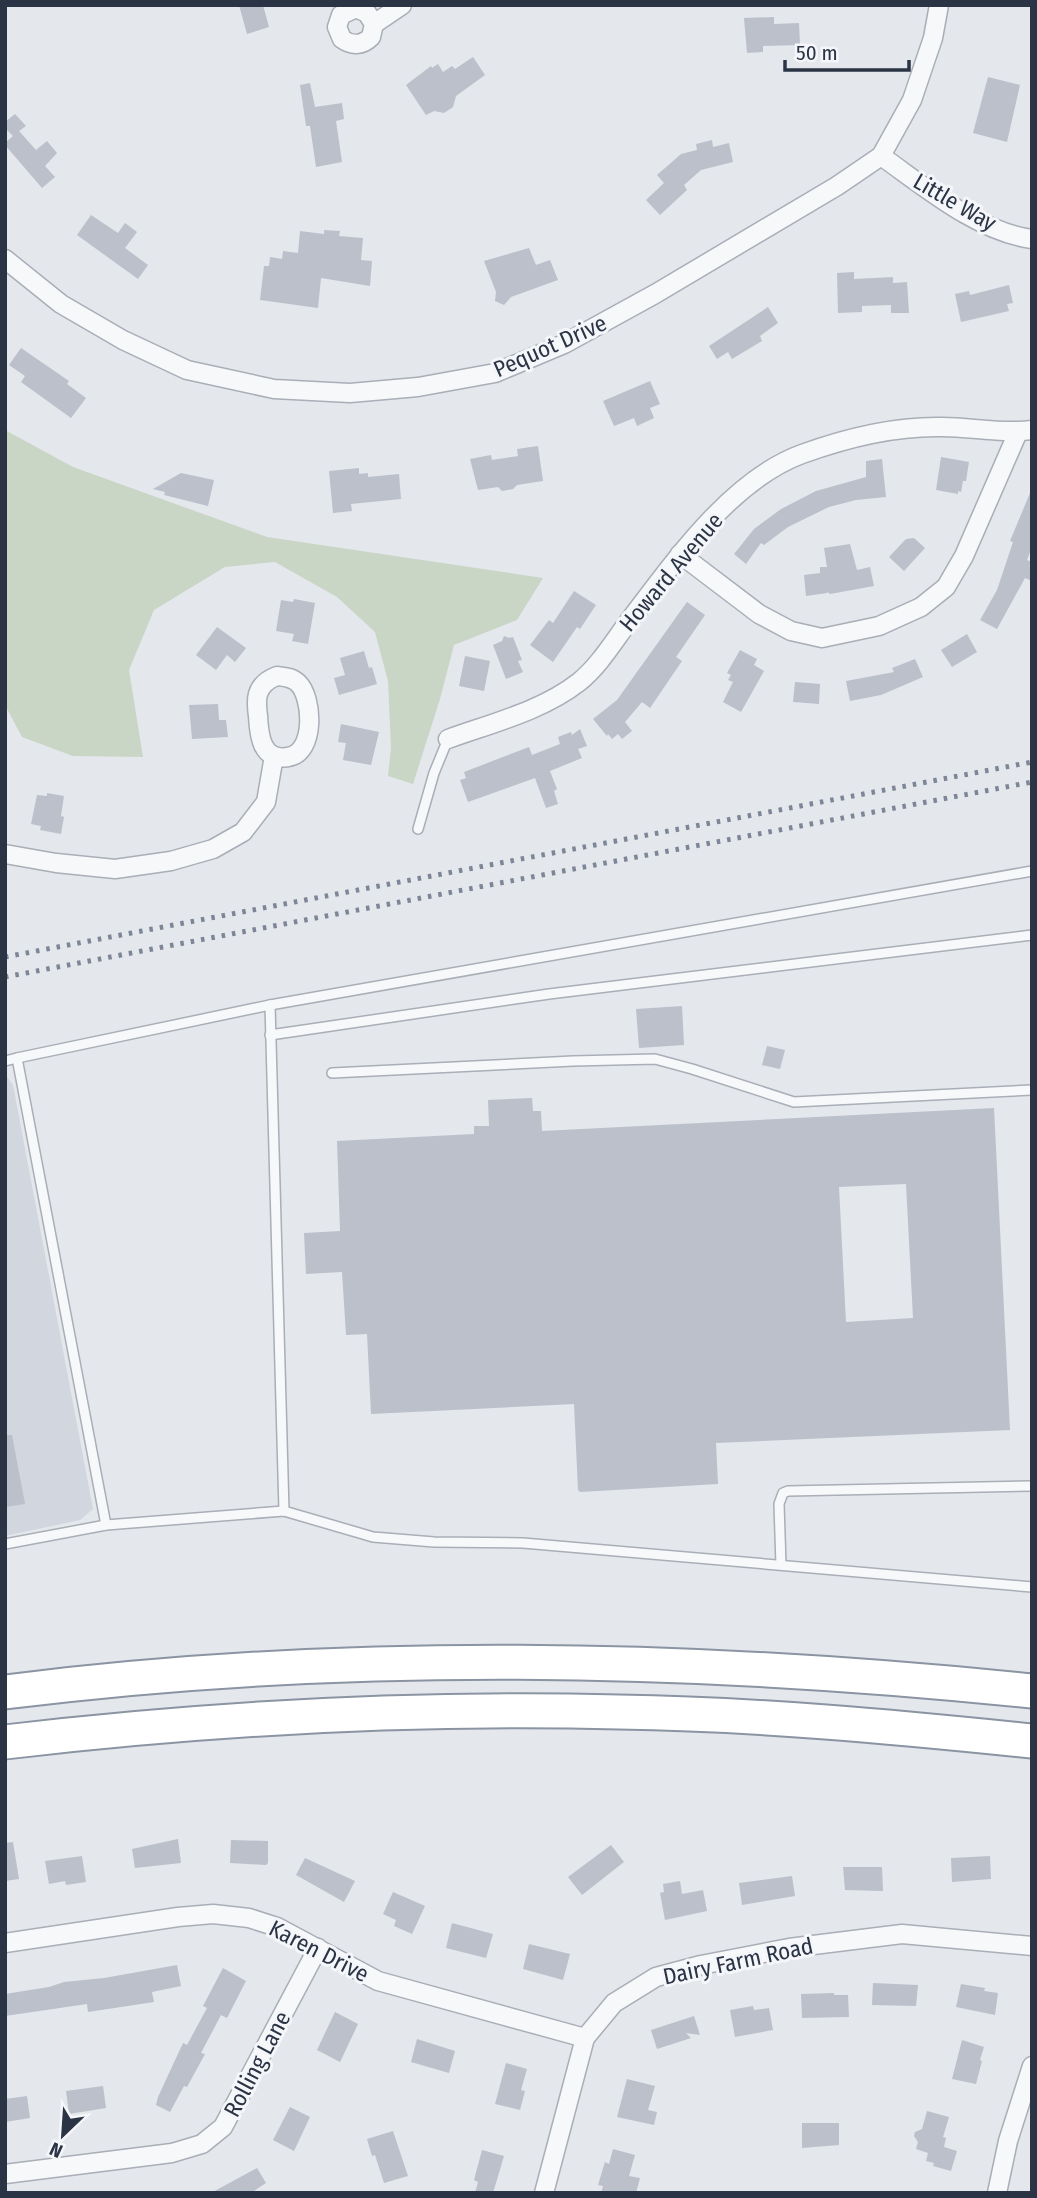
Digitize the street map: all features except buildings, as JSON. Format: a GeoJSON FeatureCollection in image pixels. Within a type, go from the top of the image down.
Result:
{"type":"FeatureCollection","features":[{"type":"Feature","properties":{"kind":"highway"},"geometry":{"type":"LineString","coordinates":[[5,1692],[144,1677],[251,1670],[489,1661],[620,1662],[739,1667],[905,1678],[1032,1691]]}},
{"type":"Feature","properties":{"kind":"highway"},"geometry":{"type":"LineString","coordinates":[[5,1742],[263,1718],[500,1711],[736,1716],[1032,1741]]}},
{"type":"Feature","properties":{"kind":"street"},"geometry":{"type":"LineString","coordinates":[[374,24],[402,5]]}},
{"type":"Feature","properties":{"kind":"street","name":"Pequot Drive"},"geometry":{"type":"LineString","coordinates":[[5,258],[61,304],[123,340],[187,370],[274,388],[350,393],[418,387],[495,373],[564,344],[655,294],[837,187],[881,156],[912,100],[933,38],[939,5]]}},
{"type":"Feature","properties":{"kind":"street","name":"Little Way"},"geometry":{"type":"LineString","coordinates":[[881,156],[938,196],[984,223],[1032,239]]}},
{"type":"Feature","properties":{"kind":"street","name":"Howard Avenue"},"geometry":{"type":"LineString","coordinates":[[448,739],[544,704],[580,681],[680,554],[748,483],[801,454],[883,432],[940,427],[1025,431]]}},
{"type":"Feature","properties":{"kind":"street"},"geometry":{"type":"LineString","coordinates":[[680,554],[759,614],[791,631],[822,638],[879,626],[921,607],[946,587],[1025,431]]}},
{"type":"Feature","properties":{"kind":"street"},"geometry":{"type":"LineString","coordinates":[[289,677],[304,690],[309,732],[304,748],[293,756],[274,756],[267,752],[260,739],[258,694],[270,679],[289,677]]}},
{"type":"Feature","properties":{"kind":"street"},"geometry":{"type":"LineString","coordinates":[[5,854],[55,863],[115,869],[171,862],[213,849],[243,832],[266,802],[274,756]]}},
{"type":"Feature","properties":{"kind":"street","name":"Karen Drive"},"geometry":{"type":"LineString","coordinates":[[5,1943],[178,1917],[213,1914],[249,1918],[277,1927],[378,1981],[585,2038]]}},
{"type":"Feature","properties":{"kind":"street","name":"Dairy Farm Road"},"geometry":{"type":"LineString","coordinates":[[544,2193],[585,2038],[614,2003],[656,1977],[701,1965],[789,1948],[902,1934],[1032,1946]]}},
{"type":"Feature","properties":{"kind":"street","name":"Rolling Lane"},"geometry":{"type":"LineString","coordinates":[[5,2174],[172,2153],[202,2144],[223,2127],[317,1948]]}},
{"type":"Feature","properties":{"kind":"street"},"geometry":{"type":"LineString","coordinates":[[997,2193],[1008,2141],[1032,2066]]}},
{"type":"Feature","properties":{"kind":"lane"},"geometry":{"type":"LineString","coordinates":[[418,829],[434,773],[448,739]]}},
{"type":"Feature","properties":{"kind":"lane"},"geometry":{"type":"LineString","coordinates":[[5,1060],[270,1005],[1032,871]]}},
{"type":"Feature","properties":{"kind":"lane"},"geometry":{"type":"LineString","coordinates":[[270,1035],[549,994],[1032,934]]}},
{"type":"Feature","properties":{"kind":"lane"},"geometry":{"type":"LineString","coordinates":[[270,1005],[284,1511]]}},
{"type":"Feature","properties":{"kind":"lane"},"geometry":{"type":"LineString","coordinates":[[17,1058],[106,1525]]}},
{"type":"Feature","properties":{"kind":"lane"},"geometry":{"type":"LineString","coordinates":[[332,1073],[655,1059],[794,1102],[1032,1090]]}},
{"type":"Feature","properties":{"kind":"lane"},"geometry":{"type":"LineString","coordinates":[[781,1565],[779,1504],[783,1493],[788,1491],[1032,1486]]}},
{"type":"Feature","properties":{"kind":"lane"},"geometry":{"type":"LineString","coordinates":[[5,1544],[106,1525],[284,1511],[373,1537],[434,1542],[523,1544],[1032,1587]]}},
{"type":"Feature","properties":{"kind":"shaded area"},"geometry":{"type":"Polygon","coordinates":[[[5,1074],[13,1085],[93,1509],[80,1520],[5,1536],[5,1074]]]}},
{"type":"Feature","properties":{"kind":"green space"},"geometry":{"type":"Polygon","coordinates":[[[5,430],[73,467],[267,537],[543,578],[517,620],[454,645],[413,784],[388,776],[391,748],[388,681],[375,632],[337,597],[275,562],[225,567],[154,610],[129,670],[143,757],[73,756],[22,737],[5,705],[5,430]]]}},
{"type":"Feature","properties":{"kind":"railway"},"geometry":{"type":"LineString","coordinates":[[5,957],[1032,762]]}},
{"type":"Feature","properties":{"kind":"railway"},"geometry":{"type":"LineString","coordinates":[[5,977],[1032,782]]}}]}
